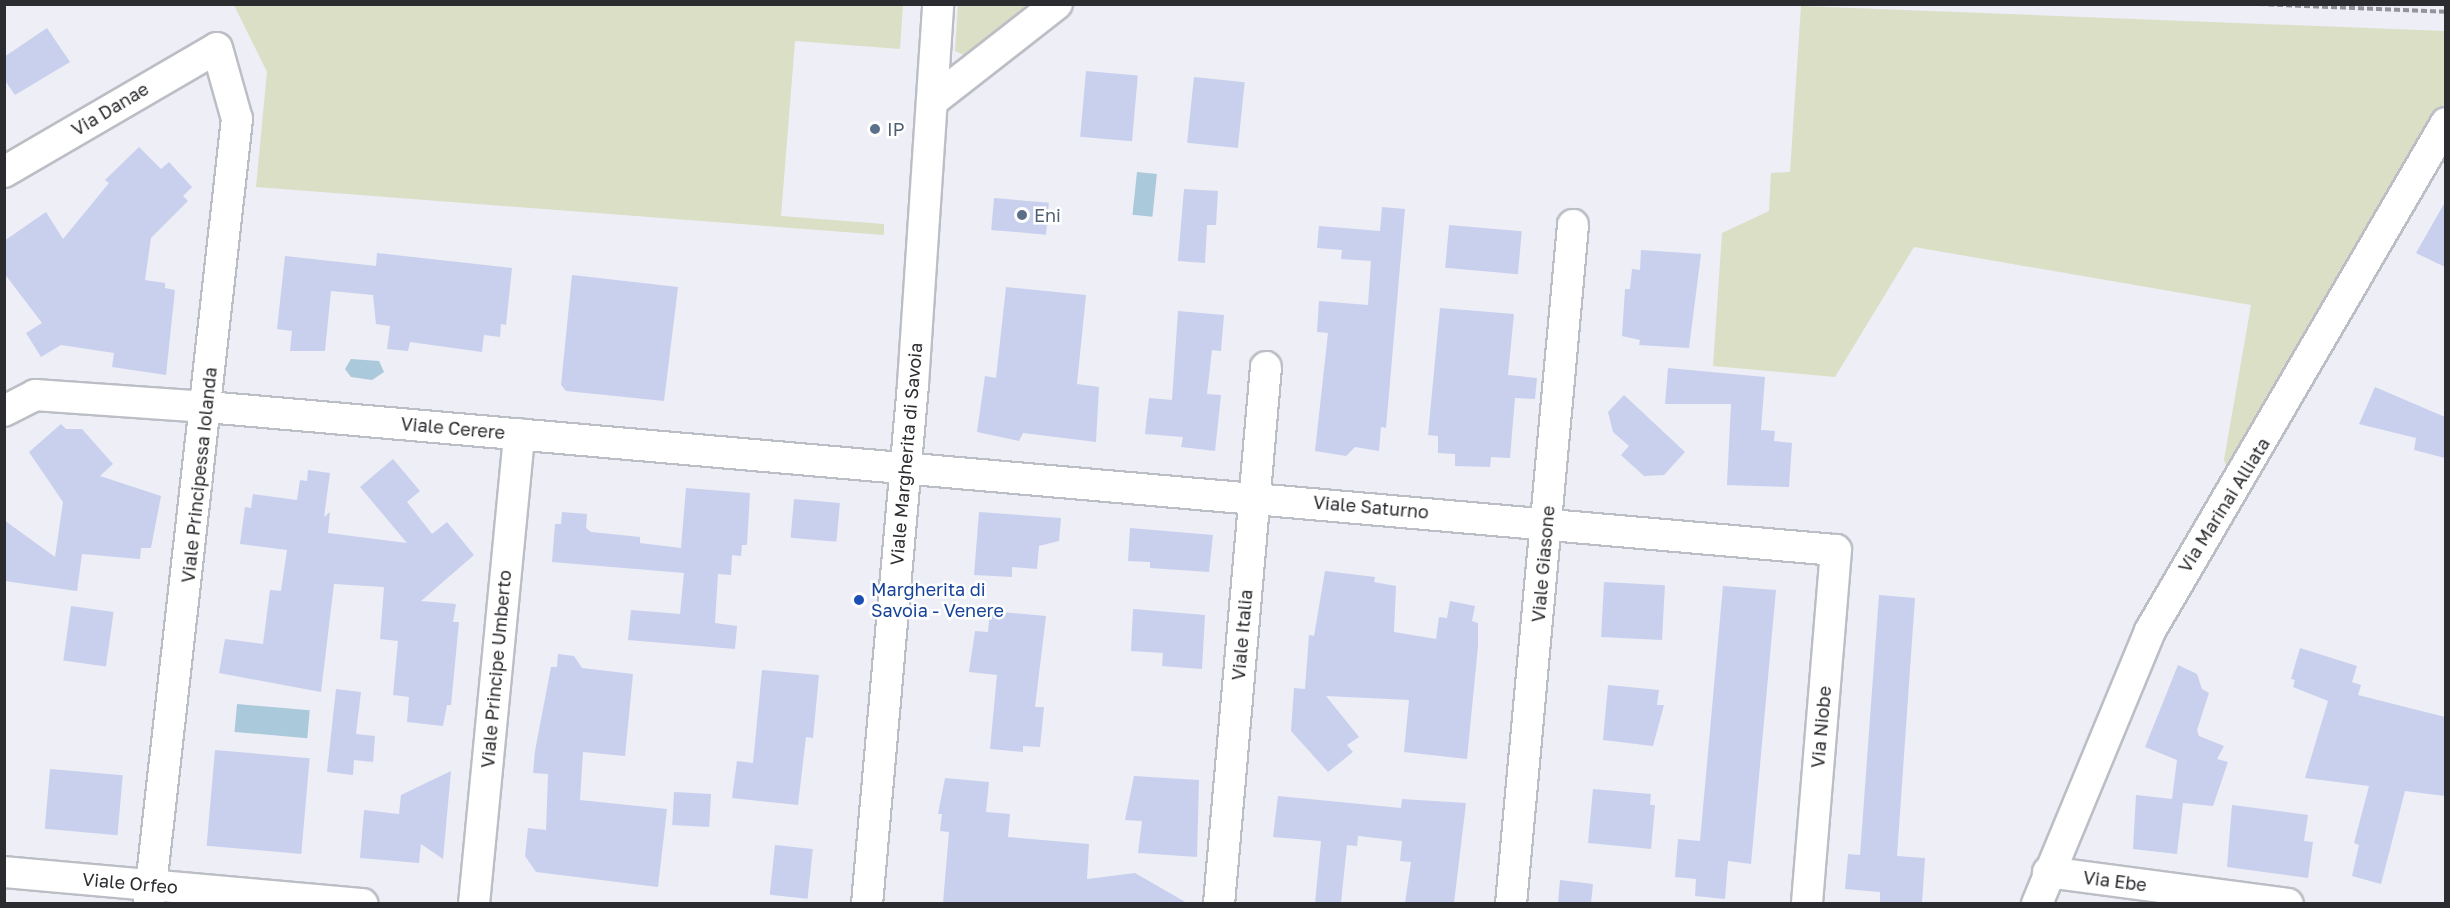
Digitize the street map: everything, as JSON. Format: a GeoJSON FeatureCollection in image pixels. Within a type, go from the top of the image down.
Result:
{"type":"FeatureCollection","features":[{"type":"Feature","properties":{"kind":"street","name":"Viale Margherita di Savoia"},"geometry":{"type":"LineString","coordinates":[[867,903],[906,470],[934,100],[938,4]]}},
{"type":"Feature","properties":{"kind":"street"},"geometry":{"type":"LineString","coordinates":[[934,100],[1058,4]]}},
{"type":"Feature","properties":{"kind":"street","name":"Via Danae"},"geometry":{"type":"LineString","coordinates":[[4,172],[217,48]]}},
{"type":"Feature","properties":{"kind":"street","name":"Viale Principessa Iolanda"},"geometry":{"type":"LineString","coordinates":[[150,894],[207,407],[237,119],[217,48]]}},
{"type":"Feature","properties":{"kind":"street"},"geometry":{"type":"LineString","coordinates":[[934,64],[947,80],[964,79]]}},
{"type":"Feature","properties":{"kind":"street","name":"Via Marinai Alliata"},"geometry":{"type":"LineString","coordinates":[[2037,903],[2150,631],[2444,128]]}},
{"type":"Feature","properties":{"kind":"street","name":"Viale Giasone"},"geometry":{"type":"LineString","coordinates":[[1511,903],[1573,225]]}},
{"type":"Feature","properties":{"kind":"street","name":"Viale Italia"},"geometry":{"type":"LineString","coordinates":[[1219,903],[1266,367]]}},
{"type":"Feature","properties":{"kind":"street","name":"Viale Cerere"},"geometry":{"type":"LineString","coordinates":[[4,411],[35,395],[207,407],[906,470]]}},
{"type":"Feature","properties":{"kind":"street","name":"Viale Principe Umberto"},"geometry":{"type":"LineString","coordinates":[[474,903],[519,434]]}},
{"type":"Feature","properties":{"kind":"street","name":"Viale Saturno"},"geometry":{"type":"LineString","coordinates":[[906,470],[1254,497],[1836,550]]}},
{"type":"Feature","properties":{"kind":"street","name":"Via Niobe"},"geometry":{"type":"LineString","coordinates":[[1807,903],[1836,550]]}},
{"type":"Feature","properties":{"kind":"street","name":"Viale Orfeo"},"geometry":{"type":"LineString","coordinates":[[4,872],[150,894],[363,903]]}},
{"type":"Feature","properties":{"kind":"street","name":"Via Ebe"},"geometry":{"type":"LineString","coordinates":[[2048,872],[2288,903]]}},
{"type":"Feature","properties":{"kind":"path"},"geometry":{"type":"LineString","coordinates":[[2259,4],[2445,12]]}},
{"type":"Feature","properties":{"kind":"green space"},"geometry":{"type":"Polygon","coordinates":[[[234,5],[903,5],[900,49],[795,41],[781,216],[884,224],[884,235],[256,187],[267,72],[234,5]]]}},
{"type":"Feature","properties":{"kind":"green space"},"geometry":{"type":"Polygon","coordinates":[[[958,5],[1033,5],[966,56],[955,51],[958,5]]]}},
{"type":"Feature","properties":{"kind":"green space"},"geometry":{"type":"Polygon","coordinates":[[[1801,6],[2445,31],[2445,102],[2229,473],[2224,460],[2251,305],[1914,247],[1835,377],[1713,366],[1722,233],[1769,211],[1771,173],[1790,172],[1801,6]]]}},
{"type":"Feature","properties":{"kind":"water"},"geometry":{"type":"Polygon","coordinates":[[[1137,172],[1157,174],[1152,217],[1133,215],[1137,172]]]}},
{"type":"Feature","properties":{"kind":"water"},"geometry":{"type":"Polygon","coordinates":[[[351,359],[379,361],[384,372],[372,380],[351,377],[345,369],[351,359]]]}},
{"type":"Feature","properties":{"kind":"water"},"geometry":{"type":"Polygon","coordinates":[[[237,704],[310,710],[307,738],[235,732],[237,704]]]}},
{"type":"Feature","properties":{"kind":"building"},"geometry":{"type":"Polygon","coordinates":[[[47,28],[70,62],[15,95],[4,79],[4,57],[47,28]]]}},
{"type":"Feature","properties":{"kind":"building"},"geometry":{"type":"Polygon","coordinates":[[[1086,71],[1138,76],[1132,141],[1080,137],[1086,71]]]}},
{"type":"Feature","properties":{"kind":"building"},"geometry":{"type":"Polygon","coordinates":[[[1194,77],[1245,82],[1238,148],[1187,143],[1194,77]]]}},
{"type":"Feature","properties":{"kind":"building"},"geometry":{"type":"Polygon","coordinates":[[[139,147],[161,169],[169,162],[192,187],[183,196],[188,201],[151,238],[145,280],[165,283],[165,288],[175,290],[166,375],[112,367],[114,353],[61,345],[41,357],[26,333],[42,323],[4,273],[4,241],[46,212],[63,239],[109,183],[105,180],[139,147]]]}},
{"type":"Feature","properties":{"kind":"building"},"geometry":{"type":"Polygon","coordinates":[[[1184,189],[1218,191],[1216,225],[1207,225],[1205,263],[1178,261],[1184,189]]]}},
{"type":"Feature","properties":{"kind":"building"},"geometry":{"type":"Polygon","coordinates":[[[994,198],[1049,203],[1046,235],[991,230],[994,198]]]}},
{"type":"Feature","properties":{"kind":"building"},"geometry":{"type":"Polygon","coordinates":[[[2445,202],[2445,267],[2416,253],[2445,202]]]}},
{"type":"Feature","properties":{"kind":"building"},"geometry":{"type":"Polygon","coordinates":[[[1382,207],[1405,209],[1386,428],[1381,427],[1379,451],[1355,447],[1346,456],[1315,451],[1328,333],[1317,332],[1319,301],[1368,305],[1371,261],[1341,259],[1342,250],[1317,248],[1319,226],[1380,231],[1382,207]]]}},
{"type":"Feature","properties":{"kind":"building"},"geometry":{"type":"Polygon","coordinates":[[[1449,225],[1522,231],[1518,274],[1445,268],[1449,225]]]}},
{"type":"Feature","properties":{"kind":"building"},"geometry":{"type":"Polygon","coordinates":[[[1641,250],[1701,254],[1689,348],[1639,345],[1640,340],[1622,336],[1625,289],[1630,289],[1632,269],[1640,270],[1641,250]]]}},
{"type":"Feature","properties":{"kind":"building"},"geometry":{"type":"Polygon","coordinates":[[[377,253],[512,268],[506,325],[501,324],[500,337],[484,335],[482,352],[410,342],[408,351],[387,349],[390,326],[376,324],[373,295],[331,291],[325,351],[290,351],[292,331],[277,329],[285,256],[376,266],[377,253]]]}},
{"type":"Feature","properties":{"kind":"building"},"geometry":{"type":"Polygon","coordinates":[[[572,275],[678,287],[664,401],[566,391],[561,385],[572,275]]]}},
{"type":"Feature","properties":{"kind":"building"},"geometry":{"type":"Polygon","coordinates":[[[1006,287],[1086,295],[1077,384],[1099,387],[1096,442],[1023,433],[1019,441],[977,432],[985,376],[996,378],[1006,287]]]}},
{"type":"Feature","properties":{"kind":"building"},"geometry":{"type":"Polygon","coordinates":[[[1440,308],[1514,314],[1508,375],[1537,378],[1535,399],[1515,398],[1510,458],[1491,457],[1490,467],[1455,466],[1455,454],[1438,453],[1438,436],[1428,435],[1440,308]]]}},
{"type":"Feature","properties":{"kind":"building"},"geometry":{"type":"Polygon","coordinates":[[[1178,311],[1224,315],[1221,351],[1212,350],[1207,394],[1221,395],[1215,451],[1181,447],[1183,437],[1145,434],[1149,398],[1172,400],[1178,311]]]}},
{"type":"Feature","properties":{"kind":"building"},"geometry":{"type":"Polygon","coordinates":[[[1668,368],[1765,377],[1761,430],[1775,431],[1774,441],[1792,443],[1789,487],[1727,485],[1731,404],[1665,404],[1668,368]]]}},
{"type":"Feature","properties":{"kind":"building"},"geometry":{"type":"Polygon","coordinates":[[[2375,387],[2445,417],[2445,458],[2414,450],[2416,438],[2359,424],[2375,387]]]}},
{"type":"Feature","properties":{"kind":"building"},"geometry":{"type":"Polygon","coordinates":[[[1624,395],[1685,452],[1664,475],[1644,476],[1621,455],[1629,446],[1613,432],[1608,412],[1624,395]]]}},
{"type":"Feature","properties":{"kind":"building"},"geometry":{"type":"Polygon","coordinates":[[[61,424],[66,429],[82,429],[113,464],[100,476],[161,496],[151,548],[141,548],[140,559],[82,554],[77,591],[4,581],[4,520],[55,557],[63,502],[29,452],[61,424]]]}},
{"type":"Feature","properties":{"kind":"building"},"geometry":{"type":"Polygon","coordinates":[[[393,459],[420,491],[407,502],[432,534],[447,522],[474,555],[421,601],[456,604],[453,622],[459,622],[451,705],[447,705],[443,726],[407,722],[409,697],[393,695],[398,641],[380,639],[384,587],[334,584],[321,692],[219,673],[225,639],[263,644],[270,590],[281,591],[287,550],[240,544],[245,507],[251,508],[253,494],[297,500],[300,480],[307,481],[308,470],[330,473],[324,517],[330,512],[328,533],[407,543],[360,487],[393,459]]]}},
{"type":"Feature","properties":{"kind":"building"},"geometry":{"type":"Polygon","coordinates":[[[686,488],[750,493],[747,545],[742,545],[741,556],[732,555],[731,575],[718,574],[715,623],[737,626],[735,649],[628,640],[631,610],[680,614],[684,573],[552,562],[555,524],[561,524],[562,512],[587,514],[586,528],[591,532],[640,537],[640,543],[681,548],[686,488]]]}},
{"type":"Feature","properties":{"kind":"building"},"geometry":{"type":"Polygon","coordinates":[[[794,499],[840,503],[836,542],[791,538],[794,499]]]}},
{"type":"Feature","properties":{"kind":"building"},"geometry":{"type":"Polygon","coordinates":[[[979,512],[1061,518],[1059,541],[1039,546],[1037,569],[1012,567],[1012,577],[974,575],[979,512]]]}},
{"type":"Feature","properties":{"kind":"building"},"geometry":{"type":"Polygon","coordinates":[[[1130,528],[1213,535],[1209,572],[1150,568],[1150,562],[1128,561],[1130,528]]]}},
{"type":"Feature","properties":{"kind":"building"},"geometry":{"type":"Polygon","coordinates":[[[1325,571],[1375,577],[1374,582],[1396,586],[1394,632],[1436,639],[1439,617],[1447,618],[1450,601],[1475,606],[1472,621],[1478,623],[1478,646],[1467,759],[1404,752],[1409,700],[1326,696],[1359,737],[1347,745],[1353,752],[1328,772],[1291,731],[1294,688],[1305,689],[1309,635],[1314,636],[1325,571]]]}},
{"type":"Feature","properties":{"kind":"building"},"geometry":{"type":"Polygon","coordinates":[[[1604,582],[1665,585],[1662,640],[1601,637],[1604,582]]]}},
{"type":"Feature","properties":{"kind":"building"},"geometry":{"type":"Polygon","coordinates":[[[1723,586],[1776,590],[1751,864],[1728,861],[1725,899],[1695,896],[1696,879],[1675,877],[1678,839],[1700,841],[1723,586]]]}},
{"type":"Feature","properties":{"kind":"building"},"geometry":{"type":"Polygon","coordinates":[[[1879,595],[1915,598],[1897,856],[1925,858],[1922,903],[1880,903],[1880,892],[1845,889],[1848,854],[1860,855],[1879,595]]]}},
{"type":"Feature","properties":{"kind":"building"},"geometry":{"type":"Polygon","coordinates":[[[71,606],[114,612],[106,666],[63,660],[71,606]]]}},
{"type":"Feature","properties":{"kind":"building"},"geometry":{"type":"Polygon","coordinates":[[[1133,609],[1205,615],[1202,669],[1162,666],[1163,653],[1131,651],[1133,609]]]}},
{"type":"Feature","properties":{"kind":"building"},"geometry":{"type":"Polygon","coordinates":[[[990,611],[1046,616],[1035,707],[1044,707],[1040,747],[1023,746],[1023,752],[990,749],[997,675],[969,672],[975,631],[988,632],[990,611]]]}},
{"type":"Feature","properties":{"kind":"building"},"geometry":{"type":"Polygon","coordinates":[[[2300,648],[2357,666],[2352,682],[2361,685],[2358,695],[2445,717],[2445,796],[2405,791],[2381,884],[2352,876],[2359,845],[2354,843],[2369,786],[2305,778],[2328,701],[2293,687],[2295,680],[2291,679],[2300,648]]]}},
{"type":"Feature","properties":{"kind":"building"},"geometry":{"type":"Polygon","coordinates":[[[558,654],[574,656],[582,668],[633,674],[625,756],[583,752],[580,800],[667,809],[658,887],[536,872],[525,856],[528,828],[546,830],[548,774],[533,773],[551,667],[557,667],[558,654]]]}},
{"type":"Feature","properties":{"kind":"building"},"geometry":{"type":"Polygon","coordinates":[[[2178,665],[2197,674],[2202,689],[2209,693],[2197,730],[2199,736],[2224,746],[2217,759],[2228,762],[2213,806],[2183,803],[2177,854],[2133,849],[2136,795],[2172,799],[2177,760],[2145,747],[2178,665]]]}},
{"type":"Feature","properties":{"kind":"building"},"geometry":{"type":"Polygon","coordinates":[[[762,670],[819,675],[813,738],[806,737],[798,805],[732,798],[737,761],[753,763],[762,670]]]}},
{"type":"Feature","properties":{"kind":"building"},"geometry":{"type":"Polygon","coordinates":[[[1608,685],[1659,690],[1657,705],[1664,705],[1653,746],[1603,740],[1608,685]]]}},
{"type":"Feature","properties":{"kind":"building"},"geometry":{"type":"Polygon","coordinates":[[[336,689],[361,692],[356,734],[375,736],[373,762],[354,760],[353,775],[327,772],[336,689]]]}},
{"type":"Feature","properties":{"kind":"building"},"geometry":{"type":"Polygon","coordinates":[[[215,750],[310,758],[301,854],[207,846],[215,750]]]}},
{"type":"Feature","properties":{"kind":"building"},"geometry":{"type":"Polygon","coordinates":[[[50,769],[123,775],[117,835],[45,829],[50,769]]]}},
{"type":"Feature","properties":{"kind":"building"},"geometry":{"type":"Polygon","coordinates":[[[451,771],[443,859],[421,844],[419,863],[360,858],[364,810],[399,814],[401,795],[451,771]]]}},
{"type":"Feature","properties":{"kind":"building"},"geometry":{"type":"Polygon","coordinates":[[[1134,776],[1199,780],[1197,857],[1138,853],[1142,821],[1125,820],[1134,776]]]}},
{"type":"Feature","properties":{"kind":"building"},"geometry":{"type":"Polygon","coordinates":[[[945,778],[989,782],[986,812],[1010,814],[1008,837],[1089,844],[1087,879],[1135,873],[1187,903],[943,903],[949,832],[940,831],[942,814],[938,814],[945,778]]]}},
{"type":"Feature","properties":{"kind":"building"},"geometry":{"type":"Polygon","coordinates":[[[1593,789],[1651,794],[1650,805],[1655,805],[1651,849],[1588,843],[1593,789]]]}},
{"type":"Feature","properties":{"kind":"building"},"geometry":{"type":"Polygon","coordinates":[[[674,792],[711,794],[709,827],[672,825],[674,792]]]}},
{"type":"Feature","properties":{"kind":"building"},"geometry":{"type":"Polygon","coordinates":[[[1278,796],[1401,808],[1402,799],[1466,803],[1454,903],[1405,903],[1411,862],[1400,861],[1402,841],[1358,836],[1357,846],[1347,845],[1341,903],[1315,903],[1321,841],[1273,837],[1278,796]]]}},
{"type":"Feature","properties":{"kind":"building"},"geometry":{"type":"Polygon","coordinates":[[[2232,805],[2308,815],[2304,841],[2313,842],[2308,878],[2227,867],[2232,805]]]}},
{"type":"Feature","properties":{"kind":"building"},"geometry":{"type":"Polygon","coordinates":[[[775,845],[813,849],[808,899],[770,895],[775,845]]]}},
{"type":"Feature","properties":{"kind":"building"},"geometry":{"type":"Polygon","coordinates":[[[1560,880],[1593,884],[1591,903],[1558,903],[1560,880]]]}},
{"type":"Feature","properties":{"kind":"place","name":"IP"},"geometry":{"type":"Point","coordinates":[875,129]}},
{"type":"Feature","properties":{"kind":"place","name":"Eni"},"geometry":{"type":"Point","coordinates":[1022,215]}},
{"type":"Feature","properties":{"kind":"place","name":"Margherita di Savoia - Venere"},"geometry":{"type":"Point","coordinates":[859,600]}}]}
